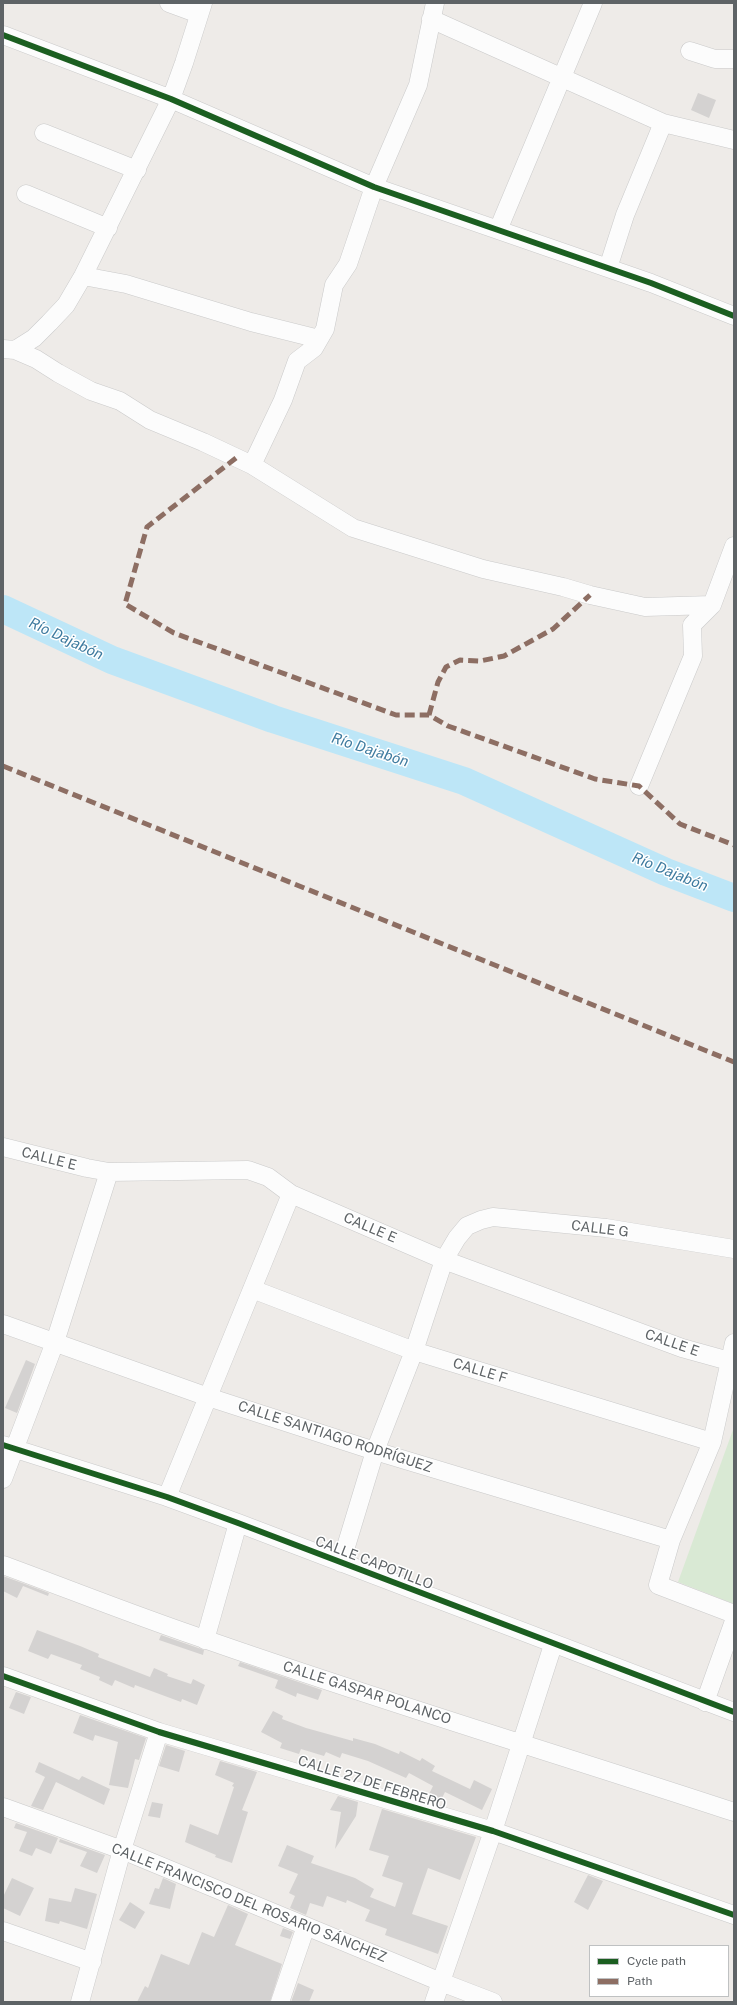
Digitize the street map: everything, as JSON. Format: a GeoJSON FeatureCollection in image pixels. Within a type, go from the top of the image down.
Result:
{"type":"FeatureCollection","features":[{"type":"Feature","properties":{"kind":"street"},"geometry":{"type":"LineString","coordinates":[[9,349],[34,338],[66,305],[84,276],[171,99],[201,8],[169,3]]}},
{"type":"Feature","properties":{"kind":"street"},"geometry":{"type":"LineString","coordinates":[[498,230],[594,3]]}},
{"type":"Feature","properties":{"kind":"street"},"geometry":{"type":"LineString","coordinates":[[252,465],[298,361],[314,348],[325,329],[334,285],[348,264],[374,187],[418,84],[433,11],[562,77],[663,123],[734,140]]}},
{"type":"Feature","properties":{"kind":"street"},"geometry":{"type":"LineString","coordinates":[[3,36],[171,99],[374,187],[651,283],[734,316]]}},
{"type":"Feature","properties":{"kind":"street"},"geometry":{"type":"LineString","coordinates":[[690,51],[715,59],[734,59]]}},
{"type":"Feature","properties":{"kind":"street"},"geometry":{"type":"LineString","coordinates":[[608,268],[625,215],[663,123]]}},
{"type":"Feature","properties":{"kind":"street"},"geometry":{"type":"LineString","coordinates":[[44,133],[137,170]]}},
{"type":"Feature","properties":{"kind":"street"},"geometry":{"type":"LineString","coordinates":[[26,194],[108,228]]}},
{"type":"Feature","properties":{"kind":"street"},"geometry":{"type":"LineString","coordinates":[[84,276],[126,284],[251,322],[319,339]]}},
{"type":"Feature","properties":{"kind":"street"},"geometry":{"type":"LineString","coordinates":[[9,349],[36,359],[91,391],[120,401],[150,420],[203,442],[252,465],[353,528],[483,569],[563,587],[590,595],[645,606],[712,605]]}},
{"type":"Feature","properties":{"kind":"street"},"geometry":{"type":"LineString","coordinates":[[639,786],[693,656],[692,626],[712,605],[734,546]]}},
{"type":"Feature","properties":{"kind":"street","name":"CALLE E"},"geometry":{"type":"LineString","coordinates":[[4,1149],[109,1172],[248,1170],[268,1177],[291,1194],[444,1260],[682,1348],[729,1361]]}},
{"type":"Feature","properties":{"kind":"street"},"geometry":{"type":"LineString","coordinates":[[3,1479],[9,1447],[55,1342],[109,1172]]}},
{"type":"Feature","properties":{"kind":"street"},"geometry":{"type":"LineString","coordinates":[[167,1497],[291,1194]]}},
{"type":"Feature","properties":{"kind":"street","name":"CALLE G"},"geometry":{"type":"LineString","coordinates":[[444,1260],[457,1238],[468,1226],[481,1220],[494,1217],[606,1228],[734,1249]]}},
{"type":"Feature","properties":{"kind":"street"},"geometry":{"type":"LineString","coordinates":[[341,1563],[375,1451],[414,1351],[444,1260]]}},
{"type":"Feature","properties":{"kind":"street","name":"CALLE F"},"geometry":{"type":"LineString","coordinates":[[252,1289],[414,1351],[712,1442]]}},
{"type":"Feature","properties":{"kind":"street","name":"CALLE SANTIAGO RODRÍGUEZ"},"geometry":{"type":"LineString","coordinates":[[3,1324],[208,1397],[375,1451],[671,1540]]}},
{"type":"Feature","properties":{"kind":"street"},"geometry":{"type":"LineString","coordinates":[[734,1343],[729,1361],[728,1398],[712,1442],[671,1540],[658,1585],[734,1614]]}},
{"type":"Feature","properties":{"kind":"street","name":"CALLE CAPOTILLO"},"geometry":{"type":"LineString","coordinates":[[9,1447],[167,1497],[734,1712]]}},
{"type":"Feature","properties":{"kind":"street"},"geometry":{"type":"LineString","coordinates":[[205,1640],[238,1523]]}},
{"type":"Feature","properties":{"kind":"street","name":"CALLE GASPAR POLANCO"},"geometry":{"type":"LineString","coordinates":[[3,1565],[205,1640],[364,1693],[521,1742],[734,1812]]}},
{"type":"Feature","properties":{"kind":"street"},"geometry":{"type":"LineString","coordinates":[[705,1702],[734,1621]]}},
{"type":"Feature","properties":{"kind":"street"},"geometry":{"type":"LineString","coordinates":[[434,2002],[493,1831],[553,1644]]}},
{"type":"Feature","properties":{"kind":"street","name":"CALLE 27 DE FEBRERO"},"geometry":{"type":"LineString","coordinates":[[3,1676],[159,1732],[493,1831],[734,1915]]}},
{"type":"Feature","properties":{"kind":"street"},"geometry":{"type":"LineString","coordinates":[[80,2002],[122,1850],[159,1732]]}},
{"type":"Feature","properties":{"kind":"street","name":"CALLE FRANCISCO DEL ROSARIO SÁNCHEZ"},"geometry":{"type":"LineString","coordinates":[[3,1807],[122,1850],[441,1982],[493,2002]]}},
{"type":"Feature","properties":{"kind":"street"},"geometry":{"type":"LineString","coordinates":[[280,2002],[306,1926]]}},
{"type":"Feature","properties":{"kind":"street"},"geometry":{"type":"LineString","coordinates":[[3,1931],[92,1962]]}},
{"type":"Feature","properties":{"kind":"green space"},"geometry":{"type":"Polygon","coordinates":[[[734,1427],[734,1604],[678,1582],[734,1427]]]}},
{"type":"Feature","properties":{"kind":"building"},"geometry":{"type":"Polygon","coordinates":[[[698,93],[716,100],[709,118],[691,110],[698,93]]]}},
{"type":"Feature","properties":{"kind":"building"},"geometry":{"type":"Polygon","coordinates":[[[26,1360],[35,1364],[17,1413],[5,1408],[26,1360]]]}},
{"type":"Feature","properties":{"kind":"building"},"geometry":{"type":"Polygon","coordinates":[[[3,1576],[49,1593],[48,1596],[23,1586],[17,1598],[3,1591],[3,1576]]]}},
{"type":"Feature","properties":{"kind":"building"},"geometry":{"type":"Polygon","coordinates":[[[37,1630],[80,1646],[99,1654],[98,1657],[150,1677],[154,1668],[168,1674],[167,1676],[191,1684],[193,1679],[205,1685],[197,1705],[182,1699],[181,1702],[135,1685],[134,1688],[115,1680],[112,1686],[99,1680],[100,1677],[80,1669],[82,1665],[51,1654],[48,1659],[28,1651],[37,1630]]]}},
{"type":"Feature","properties":{"kind":"building"},"geometry":{"type":"Polygon","coordinates":[[[161,1635],[204,1650],[203,1655],[159,1640],[161,1635]]]}},
{"type":"Feature","properties":{"kind":"building"},"geometry":{"type":"Polygon","coordinates":[[[240,1662],[322,1690],[318,1700],[297,1693],[296,1697],[275,1688],[278,1680],[238,1666],[240,1662]]]}},
{"type":"Feature","properties":{"kind":"building"},"geometry":{"type":"Polygon","coordinates":[[[16,1692],[31,1697],[24,1714],[9,1708],[16,1692]]]}},
{"type":"Feature","properties":{"kind":"building"},"geometry":{"type":"Polygon","coordinates":[[[273,1711],[283,1716],[282,1719],[306,1728],[353,1741],[353,1738],[375,1744],[399,1754],[400,1751],[420,1761],[422,1758],[435,1766],[432,1771],[470,1789],[474,1780],[492,1789],[482,1810],[445,1792],[439,1804],[426,1800],[433,1786],[409,1773],[406,1778],[368,1761],[342,1753],[340,1758],[326,1752],[324,1756],[301,1749],[299,1754],[280,1748],[282,1743],[261,1732],[273,1711]]]}},
{"type":"Feature","properties":{"kind":"building"},"geometry":{"type":"Polygon","coordinates":[[[80,1715],[146,1738],[139,1760],[135,1759],[128,1788],[109,1785],[118,1742],[95,1735],[93,1741],[73,1733],[80,1715]]]}},
{"type":"Feature","properties":{"kind":"building"},"geometry":{"type":"Polygon","coordinates":[[[166,1745],[185,1751],[179,1772],[159,1766],[166,1745]]]}},
{"type":"Feature","properties":{"kind":"building"},"geometry":{"type":"Polygon","coordinates":[[[220,1761],[257,1772],[242,1810],[248,1812],[232,1863],[215,1857],[216,1855],[185,1842],[190,1824],[218,1835],[234,1787],[232,1786],[234,1783],[215,1775],[220,1761]]]}},
{"type":"Feature","properties":{"kind":"building"},"geometry":{"type":"Polygon","coordinates":[[[39,1762],[79,1780],[82,1776],[110,1789],[104,1805],[56,1782],[43,1810],[31,1806],[45,1777],[35,1772],[39,1762]]]}},
{"type":"Feature","properties":{"kind":"building"},"geometry":{"type":"Polygon","coordinates":[[[338,1796],[358,1802],[356,1816],[335,1849],[341,1812],[330,1810],[338,1796]]]}},
{"type":"Feature","properties":{"kind":"building"},"geometry":{"type":"Polygon","coordinates":[[[152,1802],[163,1804],[160,1818],[148,1816],[152,1802]]]}},
{"type":"Feature","properties":{"kind":"building"},"geometry":{"type":"Polygon","coordinates":[[[382,1809],[476,1837],[460,1880],[428,1868],[412,1914],[448,1926],[438,1954],[385,1935],[387,1929],[365,1921],[370,1910],[347,1900],[346,1903],[327,1896],[323,1907],[310,1903],[306,1915],[290,1908],[295,1896],[289,1893],[298,1874],[278,1866],[287,1845],[314,1856],[311,1863],[355,1878],[374,1889],[370,1897],[395,1907],[403,1883],[382,1876],[389,1856],[369,1850],[382,1809]]]}},
{"type":"Feature","properties":{"kind":"building"},"geometry":{"type":"Polygon","coordinates":[[[16,1823],[58,1838],[51,1854],[36,1848],[32,1856],[19,1851],[27,1832],[14,1828],[16,1823]]]}},
{"type":"Feature","properties":{"kind":"building"},"geometry":{"type":"Polygon","coordinates":[[[60,1839],[105,1855],[97,1873],[80,1866],[87,1852],[59,1842],[60,1839]]]}},
{"type":"Feature","properties":{"kind":"building"},"geometry":{"type":"Polygon","coordinates":[[[588,1875],[603,1881],[588,1910],[574,1902],[588,1875]]]}},
{"type":"Feature","properties":{"kind":"building"},"geometry":{"type":"Polygon","coordinates":[[[12,1878],[34,1888],[20,1916],[3,1908],[3,1897],[12,1878]]]}},
{"type":"Feature","properties":{"kind":"building"},"geometry":{"type":"Polygon","coordinates":[[[163,1878],[176,1884],[170,1909],[149,1904],[155,1888],[159,1889],[163,1878]]]}},
{"type":"Feature","properties":{"kind":"building"},"geometry":{"type":"Polygon","coordinates":[[[75,1888],[97,1894],[87,1929],[60,1921],[59,1924],[45,1921],[49,1898],[71,1902],[75,1888]]]}},
{"type":"Feature","properties":{"kind":"building"},"geometry":{"type":"Polygon","coordinates":[[[130,1902],[145,1912],[135,1929],[119,1920],[130,1902]]]}},
{"type":"Feature","properties":{"kind":"building"},"geometry":{"type":"Polygon","coordinates":[[[228,1905],[248,1914],[235,1945],[282,1964],[270,2002],[137,2002],[145,1986],[148,1988],[161,1954],[189,1965],[202,1932],[214,1937],[228,1905]]]}},
{"type":"Feature","properties":{"kind":"building"},"geometry":{"type":"Polygon","coordinates":[[[283,1928],[293,1932],[290,1939],[280,1936],[283,1928]]]}},
{"type":"Feature","properties":{"kind":"building"},"geometry":{"type":"Polygon","coordinates":[[[298,1983],[314,1990],[309,2002],[291,2002],[298,1983]]]}},
{"type":"Feature","properties":{"kind":"waterway","name":"Río Dajabón"},"geometry":{"type":"LineString","coordinates":[[3,609],[112,660],[273,719],[464,781],[666,872],[734,898]]}},
{"type":"Feature","properties":{"kind":"marked path"},"geometry":{"type":"LineString","coordinates":[[236,458],[147,527],[125,604],[174,633],[396,715],[429,715],[448,726],[595,779],[639,786],[680,824],[734,845]]}},
{"type":"Feature","properties":{"kind":"marked path"},"geometry":{"type":"LineString","coordinates":[[429,715],[438,682],[446,667],[460,660],[480,661],[504,656],[553,629],[590,595]]}},
{"type":"Feature","properties":{"kind":"marked path"},"geometry":{"type":"LineString","coordinates":[[3,766],[734,1062]]}},
{"type":"Feature","properties":{"kind":"cycle path"},"geometry":{"type":"LineString","coordinates":[[3,35],[171,99],[374,187],[651,283],[734,316]]}},
{"type":"Feature","properties":{"kind":"cycle path"},"geometry":{"type":"LineString","coordinates":[[3,1445],[167,1497],[734,1712]]}},
{"type":"Feature","properties":{"kind":"cycle path"},"geometry":{"type":"LineString","coordinates":[[3,1676],[159,1732],[493,1831],[734,1915]]}}]}
